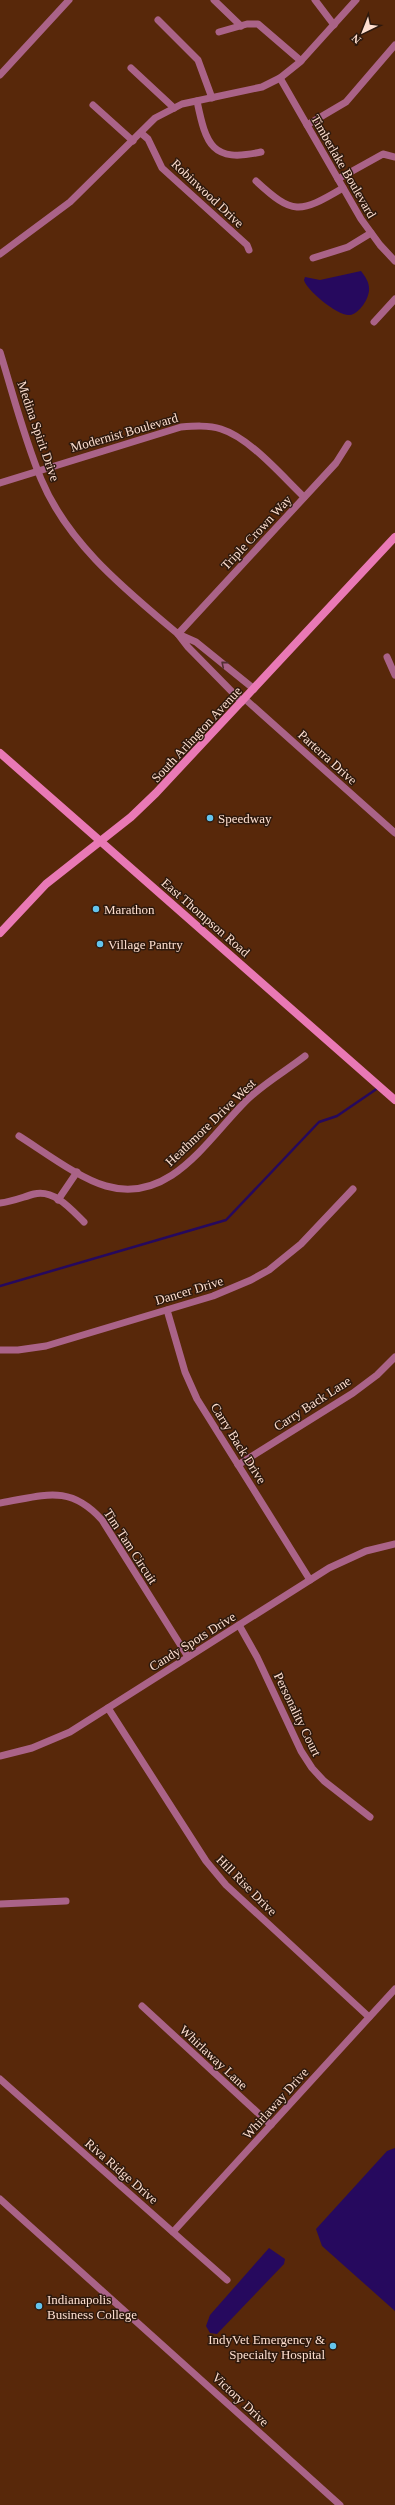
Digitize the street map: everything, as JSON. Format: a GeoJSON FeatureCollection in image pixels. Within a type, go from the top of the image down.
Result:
{"type":"FeatureCollection","features":[{"type":"Feature","properties":{"kind":"main road","name":"South Arlington Avenue"},"geometry":{"type":"LineString","coordinates":[[0,933],[46,884],[146,802],[244,701],[395,537]]}},
{"type":"Feature","properties":{"kind":"main road","name":"East Thompson Road"},"geometry":{"type":"LineString","coordinates":[[0,753],[395,1100]]}},
{"type":"Feature","properties":{"kind":"street"},"geometry":{"type":"LineString","coordinates":[[0,75],[69,0]]}},
{"type":"Feature","properties":{"kind":"street"},"geometry":{"type":"LineString","coordinates":[[214,0],[242,26]]}},
{"type":"Feature","properties":{"kind":"street"},"geometry":{"type":"LineString","coordinates":[[315,0],[334,25]]}},
{"type":"Feature","properties":{"kind":"street"},"geometry":{"type":"LineString","coordinates":[[0,254],[70,202],[155,118],[174,108],[197,101],[262,87],[280,78],[302,61],[356,0]]}},
{"type":"Feature","properties":{"kind":"street"},"geometry":{"type":"LineString","coordinates":[[158,20],[198,60],[212,98]]}},
{"type":"Feature","properties":{"kind":"street"},"geometry":{"type":"LineString","coordinates":[[219,32],[253,23],[264,27],[302,61]]}},
{"type":"Feature","properties":{"kind":"street"},"geometry":{"type":"LineString","coordinates":[[307,125],[346,102],[395,46]]}},
{"type":"Feature","properties":{"kind":"street"},"geometry":{"type":"LineString","coordinates":[[130,68],[174,108]]}},
{"type":"Feature","properties":{"kind":"street","name":"Timberlake Boulevard"},"geometry":{"type":"LineString","coordinates":[[280,78],[370,233],[395,261]]}},
{"type":"Feature","properties":{"kind":"street"},"geometry":{"type":"LineString","coordinates":[[197,101],[206,137],[216,149],[227,155],[235,157],[261,152]]}},
{"type":"Feature","properties":{"kind":"street"},"geometry":{"type":"LineString","coordinates":[[93,105],[133,141]]}},
{"type":"Feature","properties":{"kind":"street","name":"Robinwood Drive"},"geometry":{"type":"LineString","coordinates":[[141,132],[148,140],[162,168],[247,245],[249,250]]}},
{"type":"Feature","properties":{"kind":"street"},"geometry":{"type":"LineString","coordinates":[[338,179],[383,154],[392,156]]}},
{"type":"Feature","properties":{"kind":"street"},"geometry":{"type":"LineString","coordinates":[[256,181],[278,202],[292,207],[318,201],[343,188]]}},
{"type":"Feature","properties":{"kind":"street"},"geometry":{"type":"LineString","coordinates":[[313,258],[348,247],[370,233]]}},
{"type":"Feature","properties":{"kind":"street"},"geometry":{"type":"LineString","coordinates":[[374,322],[395,299]]}},
{"type":"Feature","properties":{"kind":"street","name":"Medina Spirit Drive"},"geometry":{"type":"LineString","coordinates":[[0,352],[38,470],[63,518],[88,551],[121,586],[178,634],[188,647],[244,701]]}},
{"type":"Feature","properties":{"kind":"street","name":"Modernist Boulevard"},"geometry":{"type":"LineString","coordinates":[[0,483],[181,427],[200,426],[221,429],[242,440],[304,497]]}},
{"type":"Feature","properties":{"kind":"street","name":"Triple Crown Way"},"geometry":{"type":"LineString","coordinates":[[178,634],[336,463],[348,444]]}},
{"type":"Feature","properties":{"kind":"street","name":"Medina Spirit Drive"},"geometry":{"type":"LineString","coordinates":[[178,634],[196,642],[254,689]]}},
{"type":"Feature","properties":{"kind":"street"},"geometry":{"type":"LineString","coordinates":[[387,657],[395,675]]}},
{"type":"Feature","properties":{"kind":"street","name":"Parterra Drive"},"geometry":{"type":"LineString","coordinates":[[244,701],[395,833]]}},
{"type":"Feature","properties":{"kind":"street","name":"Heathmore Drive West"},"geometry":{"type":"LineString","coordinates":[[19,1136],[94,1182],[114,1188],[136,1189],[164,1181],[188,1164],[250,1097],[305,1056]]}},
{"type":"Feature","properties":{"kind":"street"},"geometry":{"type":"LineString","coordinates":[[58,1200],[77,1172]]}},
{"type":"Feature","properties":{"kind":"street","name":"Dancer Drive"},"geometry":{"type":"LineString","coordinates":[[0,1350],[18,1350],[46,1346],[232,1289],[269,1270],[301,1244],[353,1189]]}},
{"type":"Feature","properties":{"kind":"street"},"geometry":{"type":"LineString","coordinates":[[0,1203],[36,1193],[50,1194],[84,1222]]}},
{"type":"Feature","properties":{"kind":"street","name":"Carry Back Drive"},"geometry":{"type":"LineString","coordinates":[[167,1310],[185,1372],[197,1399],[310,1580]]}},
{"type":"Feature","properties":{"kind":"street","name":"Carry Back Lane"},"geometry":{"type":"LineString","coordinates":[[238,1465],[352,1393],[377,1375],[395,1357]]}},
{"type":"Feature","properties":{"kind":"street","name":"Tim Tam Circuit"},"geometry":{"type":"LineString","coordinates":[[0,1503],[56,1494],[76,1499],[90,1508],[102,1520],[188,1658]]}},
{"type":"Feature","properties":{"kind":"street","name":"Candy Spots Drive"},"geometry":{"type":"LineString","coordinates":[[0,1756],[49,1742],[108,1708],[310,1580],[347,1559],[395,1544]]}},
{"type":"Feature","properties":{"kind":"street","name":"Personality Court"},"geometry":{"type":"LineString","coordinates":[[239,1625],[257,1657],[301,1751],[312,1768],[324,1781],[370,1817]]}},
{"type":"Feature","properties":{"kind":"street","name":"Hill Rise Drive"},"geometry":{"type":"LineString","coordinates":[[108,1708],[206,1861],[226,1885],[369,2017]]}},
{"type":"Feature","properties":{"kind":"street"},"geometry":{"type":"LineString","coordinates":[[0,1904],[66,1901]]}},
{"type":"Feature","properties":{"kind":"street","name":"Whirlaway Drive"},"geometry":{"type":"LineString","coordinates":[[173,2232],[395,1989]]}},
{"type":"Feature","properties":{"kind":"street","name":"Whirlaway Lane"},"geometry":{"type":"LineString","coordinates":[[142,2006],[271,2125]]}},
{"type":"Feature","properties":{"kind":"street","name":"Riva Ridge Drive"},"geometry":{"type":"LineString","coordinates":[[0,2080],[227,2280]]}},
{"type":"Feature","properties":{"kind":"street","name":"Victory Drive"},"geometry":{"type":"LineString","coordinates":[[0,2199],[340,2505]]}},
{"type":"Feature","properties":{"kind":"shaded area"},"geometry":{"type":"Polygon","coordinates":[[[361,271],[368,281],[368,296],[360,309],[350,315],[338,312],[324,302],[310,290],[304,280],[305,277],[320,280],[361,271]]]}},
{"type":"Feature","properties":{"kind":"shaded area"},"geometry":{"type":"Polygon","coordinates":[[[395,2148],[395,2311],[322,2246],[316,2229],[387,2151],[395,2148]]]}},
{"type":"Feature","properties":{"kind":"shaded area"},"geometry":{"type":"Polygon","coordinates":[[[269,2248],[285,2259],[284,2264],[217,2334],[210,2333],[206,2326],[210,2315],[269,2248]]]}},
{"type":"Feature","properties":{"kind":"waterway"},"geometry":{"type":"LineString","coordinates":[[0,1286],[226,1220],[319,1122],[337,1116],[378,1088]]}},
{"type":"Feature","properties":{"kind":"place","name":"Speedway"},"geometry":{"type":"Point","coordinates":[210,818]}},
{"type":"Feature","properties":{"kind":"place","name":"Marathon"},"geometry":{"type":"Point","coordinates":[96,909]}},
{"type":"Feature","properties":{"kind":"place","name":"Village Pantry"},"geometry":{"type":"Point","coordinates":[100,944]}},
{"type":"Feature","properties":{"kind":"place","name":"Indianapolis Business College"},"geometry":{"type":"Point","coordinates":[39,2306]}},
{"type":"Feature","properties":{"kind":"place","name":"IndyVet Emergency & Specialty Hospital"},"geometry":{"type":"Point","coordinates":[333,2346]}}]}
